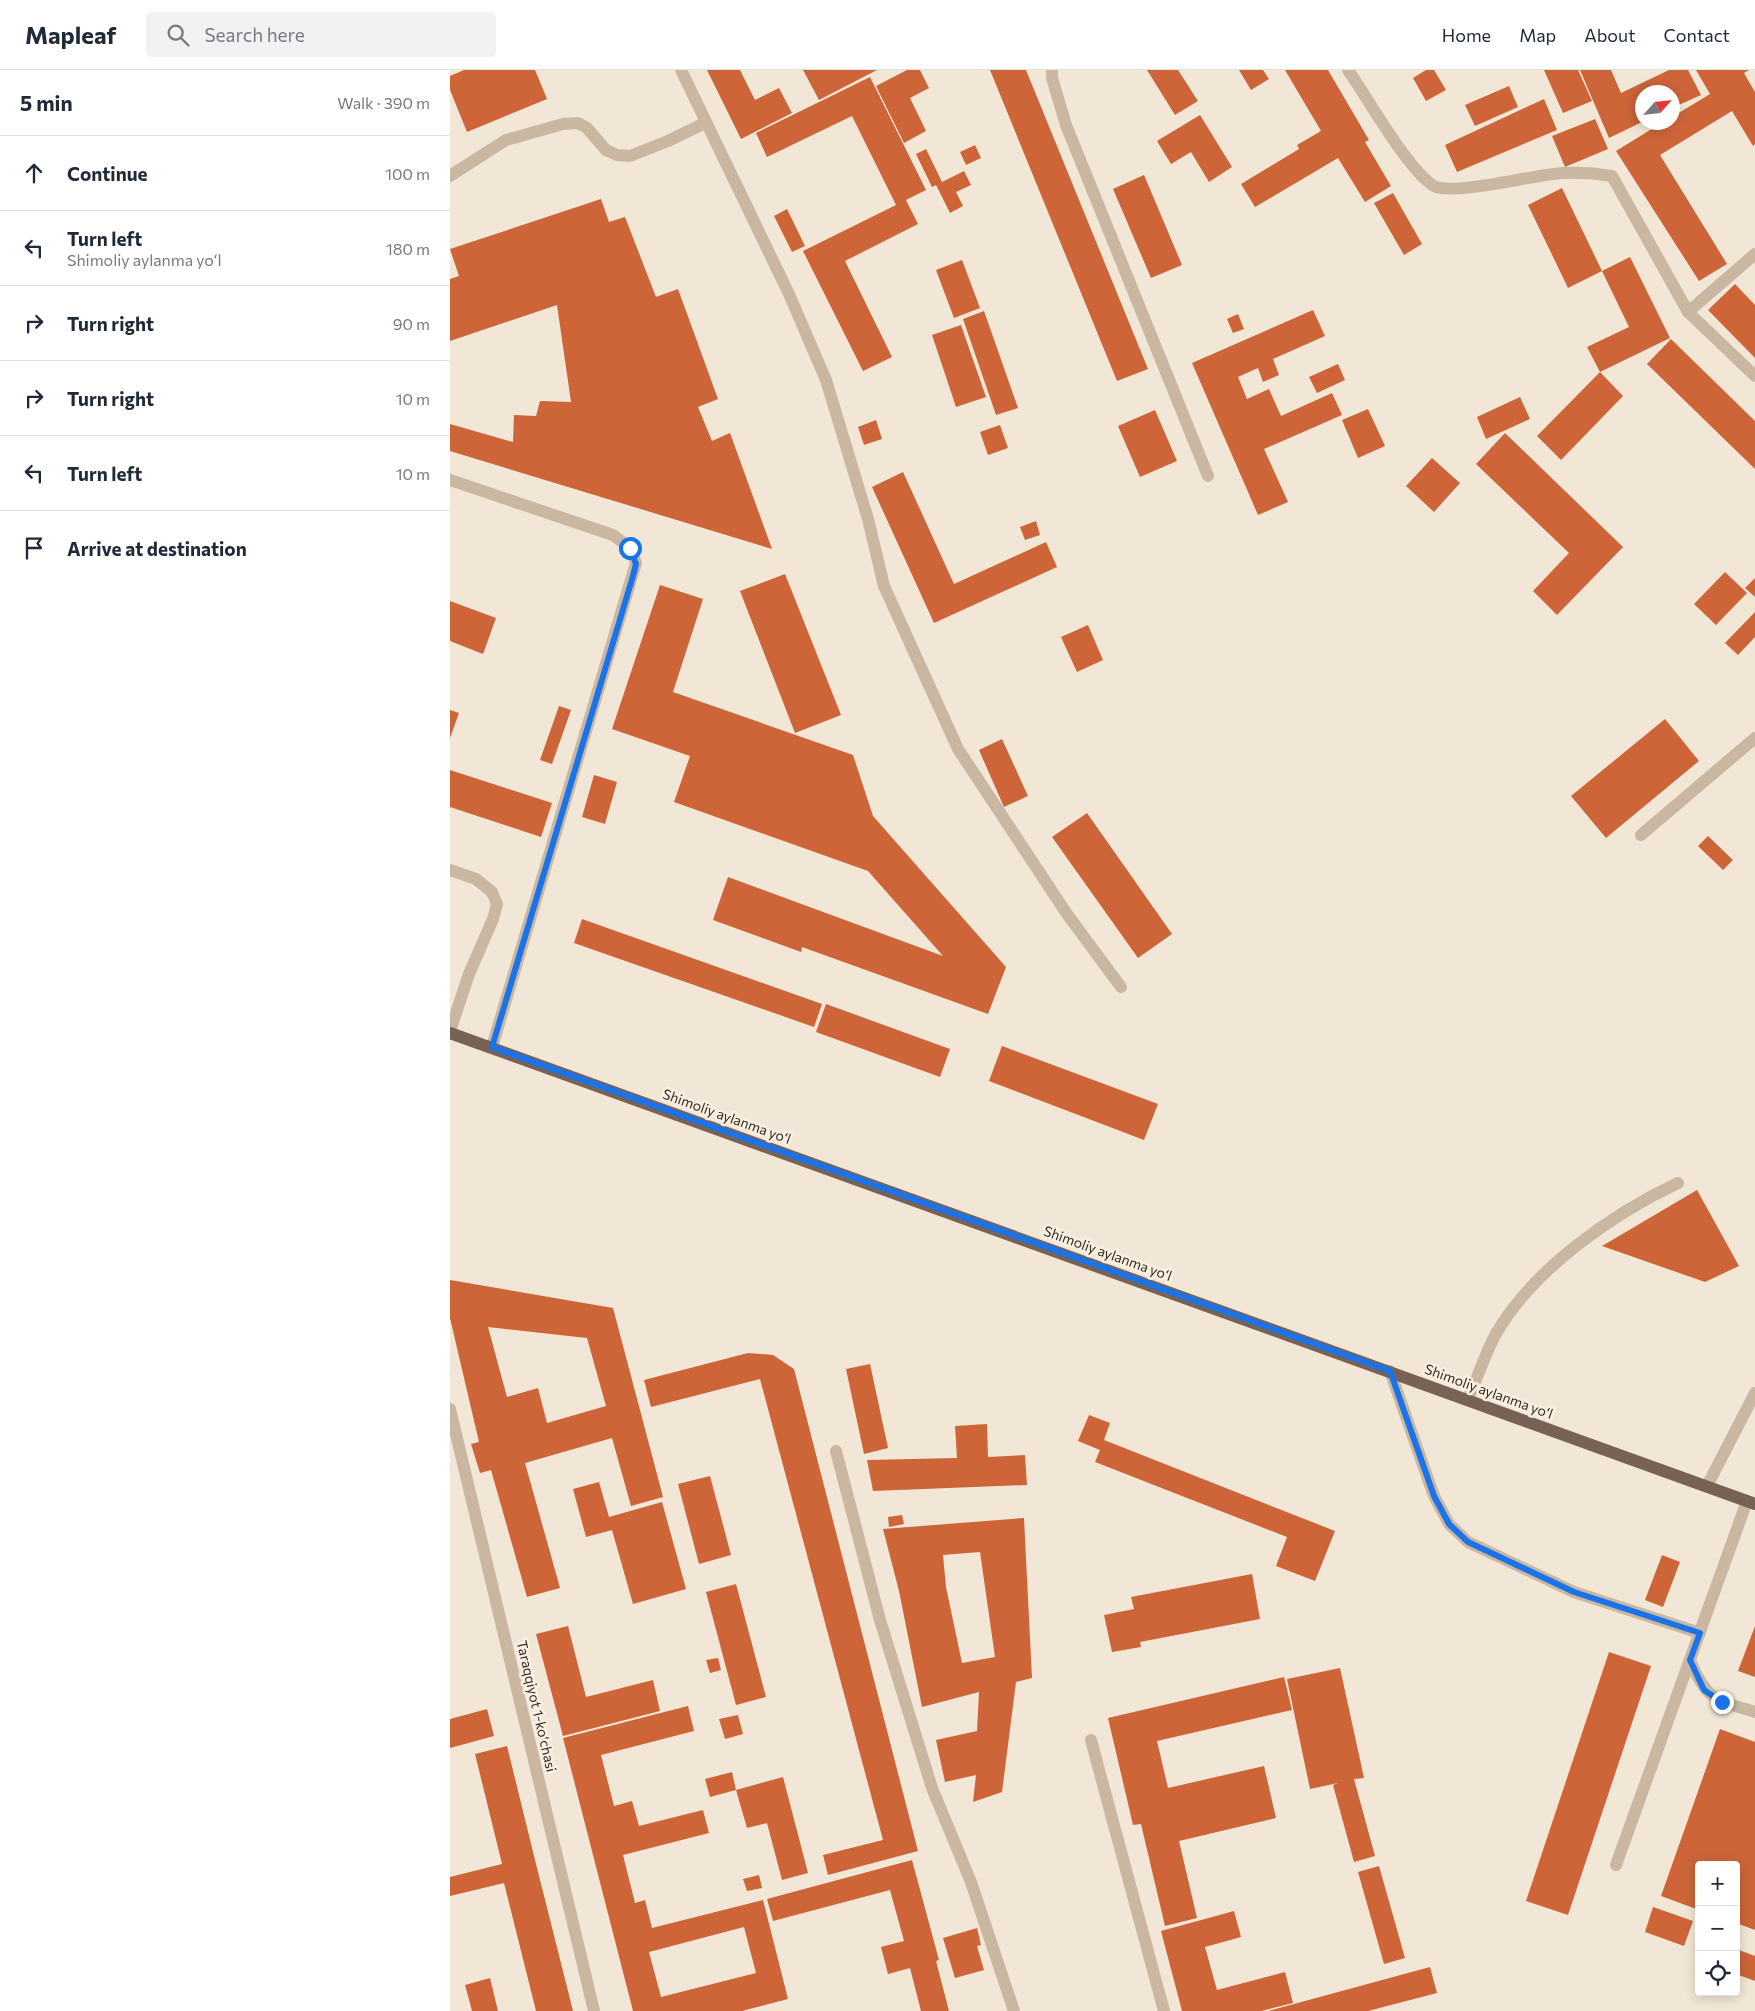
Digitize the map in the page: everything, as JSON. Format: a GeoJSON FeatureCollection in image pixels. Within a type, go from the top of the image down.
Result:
{"type":"FeatureCollection","features":[{"type":"Feature","properties":{"kind":"main road","name":"Shimoliy aylanma yoʻl"},"geometry":{"type":"LineString","coordinates":[[450,1032],[1751,1503]]}},
{"type":"Feature","properties":{"kind":"street"},"geometry":{"type":"LineString","coordinates":[[681,70],[789,294],[826,380],[868,519],[884,586],[958,750],[1066,914],[1121,987]]}},
{"type":"Feature","properties":{"kind":"street"},"geometry":{"type":"LineString","coordinates":[[1052,70],[1052,78],[1066,125],[1208,476]]}},
{"type":"Feature","properties":{"kind":"street"},"geometry":{"type":"LineString","coordinates":[[1348,70],[1413,167],[1435,186],[1454,188],[1561,173],[1586,172],[1612,176],[1688,312],[1755,376]]}},
{"type":"Feature","properties":{"kind":"street"},"geometry":{"type":"LineString","coordinates":[[450,176],[506,140],[563,124],[578,124],[587,128],[606,150],[617,155],[630,156],[668,141],[705,123]]}},
{"type":"Feature","properties":{"kind":"street"},"geometry":{"type":"LineString","coordinates":[[1688,312],[1755,254]]}},
{"type":"Feature","properties":{"kind":"street"},"geometry":{"type":"LineString","coordinates":[[450,480],[614,535],[630,548],[636,564],[492,1047]]}},
{"type":"Feature","properties":{"kind":"street"},"geometry":{"type":"LineString","coordinates":[[1641,834],[1755,738]]}},
{"type":"Feature","properties":{"kind":"street"},"geometry":{"type":"LineString","coordinates":[[450,870],[476,879],[492,892],[497,904],[493,919],[468,974],[450,1032]]}},
{"type":"Feature","properties":{"kind":"street"},"geometry":{"type":"LineString","coordinates":[[1468,1399],[1497,1333],[1527,1290],[1581,1243],[1650,1196],[1678,1183]]}},
{"type":"Feature","properties":{"kind":"street"},"geometry":{"type":"LineString","coordinates":[[1390,1371],[1434,1496],[1449,1524],[1468,1542],[1574,1592],[1700,1633]]}},
{"type":"Feature","properties":{"kind":"street"},"geometry":{"type":"LineString","coordinates":[[1707,1486],[1755,1393]]}},
{"type":"Feature","properties":{"kind":"street","name":"Taraqqiyot 1-koʻchasi"},"geometry":{"type":"LineString","coordinates":[[450,1409],[594,2011]]}},
{"type":"Feature","properties":{"kind":"street"},"geometry":{"type":"LineString","coordinates":[[836,1451],[880,1620],[930,1779],[970,1882],[1014,2011]]}},
{"type":"Feature","properties":{"kind":"street"},"geometry":{"type":"LineString","coordinates":[[1616,1865],[1700,1633],[1751,1503]]}},
{"type":"Feature","properties":{"kind":"street"},"geometry":{"type":"LineString","coordinates":[[1690,1660],[1704,1690],[1722,1702],[1755,1712]]}},
{"type":"Feature","properties":{"kind":"street"},"geometry":{"type":"LineString","coordinates":[[1091,1740],[1164,2011]]}},
{"type":"Feature","properties":{"kind":"building"},"geometry":{"type":"Polygon","coordinates":[[[464,70],[535,70],[547,99],[467,132],[450,90],[450,76],[464,70]]]}},
{"type":"Feature","properties":{"kind":"building"},"geometry":{"type":"Polygon","coordinates":[[[707,70],[740,70],[755,100],[779,88],[792,113],[741,139],[707,70]]]}},
{"type":"Feature","properties":{"kind":"building"},"geometry":{"type":"Polygon","coordinates":[[[803,70],[877,70],[819,100],[803,70]]]}},
{"type":"Feature","properties":{"kind":"building"},"geometry":{"type":"Polygon","coordinates":[[[907,70],[920,70],[929,88],[910,98],[926,131],[904,143],[876,86],[907,70]]]}},
{"type":"Feature","properties":{"kind":"building"},"geometry":{"type":"Polygon","coordinates":[[[990,70],[1026,70],[1148,369],[1117,381],[990,70]]]}},
{"type":"Feature","properties":{"kind":"building"},"geometry":{"type":"Polygon","coordinates":[[[1147,70],[1178,70],[1198,101],[1175,115],[1147,70]]]}},
{"type":"Feature","properties":{"kind":"building"},"geometry":{"type":"Polygon","coordinates":[[[1239,70],[1263,70],[1269,79],[1251,90],[1239,70]]]}},
{"type":"Feature","properties":{"kind":"building"},"geometry":{"type":"Polygon","coordinates":[[[1285,70],[1328,70],[1369,140],[1365,142],[1391,186],[1365,202],[1338,158],[1255,207],[1241,184],[1299,149],[1297,145],[1321,131],[1285,70]]]}},
{"type":"Feature","properties":{"kind":"building"},"geometry":{"type":"Polygon","coordinates":[[[1426,70],[1434,70],[1446,90],[1426,101],[1413,78],[1426,70]]]}},
{"type":"Feature","properties":{"kind":"building"},"geometry":{"type":"Polygon","coordinates":[[[1544,70],[1578,70],[1592,101],[1563,113],[1544,70]]]}},
{"type":"Feature","properties":{"kind":"building"},"geometry":{"type":"Polygon","coordinates":[[[1580,70],[1611,70],[1621,93],[1635,86],[1635,125],[1609,138],[1580,70]]]}},
{"type":"Feature","properties":{"kind":"building"},"geometry":{"type":"Polygon","coordinates":[[[1669,70],[1688,70],[1701,95],[1680,104],[1680,85],[1638,85],[1669,70]]]}},
{"type":"Feature","properties":{"kind":"building"},"geometry":{"type":"Polygon","coordinates":[[[1696,70],[1749,70],[1744,73],[1755,92],[1755,144],[1753,146],[1732,111],[1660,155],[1727,264],[1699,281],[1616,151],[1650,130],[1680,130],[1680,112],[1710,94],[1696,70]]]}},
{"type":"Feature","properties":{"kind":"building"},"geometry":{"type":"Polygon","coordinates":[[[870,77],[926,190],[906,200],[918,224],[845,261],[892,357],[863,371],[803,251],[896,205],[852,116],[767,157],[756,133],[870,77]]]}},
{"type":"Feature","properties":{"kind":"building"},"geometry":{"type":"Polygon","coordinates":[[[1509,86],[1518,107],[1475,126],[1465,105],[1509,86]]]}},
{"type":"Feature","properties":{"kind":"building"},"geometry":{"type":"Polygon","coordinates":[[[1544,99],[1557,130],[1457,172],[1445,145],[1544,99]]]}},
{"type":"Feature","properties":{"kind":"building"},"geometry":{"type":"Polygon","coordinates":[[[1200,115],[1232,167],[1209,182],[1191,152],[1171,164],[1157,141],[1200,115]]]}},
{"type":"Feature","properties":{"kind":"building"},"geometry":{"type":"Polygon","coordinates":[[[1595,119],[1608,149],[1565,167],[1552,136],[1595,119]]]}},
{"type":"Feature","properties":{"kind":"building"},"geometry":{"type":"Polygon","coordinates":[[[975,145],[981,158],[966,165],[960,152],[975,145]]]}},
{"type":"Feature","properties":{"kind":"building"},"geometry":{"type":"Polygon","coordinates":[[[926,149],[942,182],[964,171],[971,185],[956,192],[963,206],[950,213],[936,185],[932,187],[916,154],[926,149]]]}},
{"type":"Feature","properties":{"kind":"building"},"geometry":{"type":"Polygon","coordinates":[[[1144,175],[1182,265],[1151,278],[1113,189],[1144,175]]]}},
{"type":"Feature","properties":{"kind":"building"},"geometry":{"type":"Polygon","coordinates":[[[1562,188],[1602,271],[1568,288],[1528,205],[1562,188]]]}},
{"type":"Feature","properties":{"kind":"building"},"geometry":{"type":"Polygon","coordinates":[[[1393,193],[1422,244],[1404,255],[1374,203],[1393,193]]]}},
{"type":"Feature","properties":{"kind":"building"},"geometry":{"type":"Polygon","coordinates":[[[601,199],[609,222],[625,217],[656,297],[678,289],[718,399],[698,407],[712,441],[730,433],[772,549],[450,451],[450,424],[513,442],[514,415],[536,416],[540,401],[571,402],[557,305],[450,341],[450,279],[459,276],[450,249],[601,199]]]}},
{"type":"Feature","properties":{"kind":"building"},"geometry":{"type":"Polygon","coordinates":[[[787,209],[805,246],[792,252],[774,216],[787,209]]]}},
{"type":"Feature","properties":{"kind":"building"},"geometry":{"type":"Polygon","coordinates":[[[1630,257],[1670,338],[1600,372],[1587,347],[1629,327],[1602,271],[1630,257]]]}},
{"type":"Feature","properties":{"kind":"building"},"geometry":{"type":"Polygon","coordinates":[[[962,260],[980,308],[954,318],[936,270],[962,260]]]}},
{"type":"Feature","properties":{"kind":"building"},"geometry":{"type":"Polygon","coordinates":[[[1735,284],[1755,305],[1755,358],[1708,310],[1735,284]]]}},
{"type":"Feature","properties":{"kind":"building"},"geometry":{"type":"Polygon","coordinates":[[[1313,310],[1325,336],[1273,359],[1279,375],[1263,382],[1258,368],[1238,377],[1247,399],[1269,389],[1281,416],[1332,393],[1342,415],[1264,449],[1288,502],[1258,515],[1192,363],[1313,310]]]}},
{"type":"Feature","properties":{"kind":"building"},"geometry":{"type":"Polygon","coordinates":[[[984,311],[1018,408],[996,415],[963,319],[984,311]]]}},
{"type":"Feature","properties":{"kind":"building"},"geometry":{"type":"Polygon","coordinates":[[[1238,314],[1244,329],[1233,333],[1227,319],[1238,314]]]}},
{"type":"Feature","properties":{"kind":"building"},"geometry":{"type":"Polygon","coordinates":[[[961,325],[986,397],[956,407],[932,335],[961,325]]]}},
{"type":"Feature","properties":{"kind":"building"},"geometry":{"type":"Polygon","coordinates":[[[1671,339],[1755,421],[1755,469],[1647,364],[1671,339]]]}},
{"type":"Feature","properties":{"kind":"building"},"geometry":{"type":"Polygon","coordinates":[[[1338,364],[1345,380],[1317,393],[1309,377],[1338,364]]]}},
{"type":"Feature","properties":{"kind":"building"},"geometry":{"type":"Polygon","coordinates":[[[1600,372],[1623,396],[1561,460],[1537,436],[1600,372]]]}},
{"type":"Feature","properties":{"kind":"building"},"geometry":{"type":"Polygon","coordinates":[[[1520,397],[1530,419],[1486,439],[1477,417],[1520,397]]]}},
{"type":"Feature","properties":{"kind":"building"},"geometry":{"type":"Polygon","coordinates":[[[1368,409],[1385,446],[1358,458],[1342,420],[1368,409]]]}},
{"type":"Feature","properties":{"kind":"building"},"geometry":{"type":"Polygon","coordinates":[[[1155,410],[1177,461],[1140,477],[1118,426],[1155,410]]]}},
{"type":"Feature","properties":{"kind":"building"},"geometry":{"type":"Polygon","coordinates":[[[876,420],[882,439],[864,445],[858,427],[876,420]]]}},
{"type":"Feature","properties":{"kind":"building"},"geometry":{"type":"Polygon","coordinates":[[[1000,425],[1008,448],[988,455],[980,432],[1000,425]]]}},
{"type":"Feature","properties":{"kind":"building"},"geometry":{"type":"Polygon","coordinates":[[[1505,433],[1623,547],[1557,615],[1533,591],[1569,553],[1476,464],[1505,433]]]}},
{"type":"Feature","properties":{"kind":"building"},"geometry":{"type":"Polygon","coordinates":[[[1432,458],[1460,483],[1434,512],[1406,486],[1432,458]]]}},
{"type":"Feature","properties":{"kind":"building"},"geometry":{"type":"Polygon","coordinates":[[[903,472],[954,584],[1046,542],[1057,567],[934,623],[872,487],[903,472]]]}},
{"type":"Feature","properties":{"kind":"building"},"geometry":{"type":"Polygon","coordinates":[[[1036,521],[1040,535],[1025,540],[1020,527],[1036,521]]]}},
{"type":"Feature","properties":{"kind":"building"},"geometry":{"type":"Polygon","coordinates":[[[1725,572],[1747,593],[1716,625],[1694,604],[1725,572]]]}},
{"type":"Feature","properties":{"kind":"building"},"geometry":{"type":"Polygon","coordinates":[[[785,574],[841,715],[795,733],[740,591],[785,574]]]}},
{"type":"Feature","properties":{"kind":"building"},"geometry":{"type":"Polygon","coordinates":[[[1755,578],[1755,597],[1745,588],[1755,578]]]}},
{"type":"Feature","properties":{"kind":"building"},"geometry":{"type":"Polygon","coordinates":[[[660,585],[703,599],[673,692],[853,755],[873,816],[1006,967],[988,1014],[802,947],[801,952],[713,920],[728,877],[943,956],[868,871],[674,802],[690,756],[612,729],[660,585]]]}},
{"type":"Feature","properties":{"kind":"building"},"geometry":{"type":"Polygon","coordinates":[[[450,601],[496,618],[483,654],[450,641],[450,601]]]}},
{"type":"Feature","properties":{"kind":"building"},"geometry":{"type":"Polygon","coordinates":[[[1755,612],[1755,637],[1738,655],[1725,643],[1755,612]]]}},
{"type":"Feature","properties":{"kind":"building"},"geometry":{"type":"Polygon","coordinates":[[[1088,625],[1103,660],[1077,672],[1061,637],[1088,625]]]}},
{"type":"Feature","properties":{"kind":"building"},"geometry":{"type":"Polygon","coordinates":[[[559,706],[571,710],[552,764],[540,760],[559,706]]]}},
{"type":"Feature","properties":{"kind":"building"},"geometry":{"type":"Polygon","coordinates":[[[450,710],[459,713],[450,738],[450,710]]]}},
{"type":"Feature","properties":{"kind":"building"},"geometry":{"type":"Polygon","coordinates":[[[1665,719],[1699,761],[1606,838],[1571,796],[1665,719]]]}},
{"type":"Feature","properties":{"kind":"building"},"geometry":{"type":"Polygon","coordinates":[[[1002,739],[1028,796],[1004,807],[979,750],[1002,739]]]}},
{"type":"Feature","properties":{"kind":"building"},"geometry":{"type":"Polygon","coordinates":[[[450,770],[552,803],[541,837],[450,807],[450,770]]]}},
{"type":"Feature","properties":{"kind":"building"},"geometry":{"type":"Polygon","coordinates":[[[594,775],[617,782],[605,824],[582,817],[594,775]]]}},
{"type":"Feature","properties":{"kind":"building"},"geometry":{"type":"Polygon","coordinates":[[[1087,813],[1172,934],[1138,958],[1052,837],[1087,813]]]}},
{"type":"Feature","properties":{"kind":"building"},"geometry":{"type":"Polygon","coordinates":[[[1708,836],[1733,860],[1723,870],[1698,846],[1708,836]]]}},
{"type":"Feature","properties":{"kind":"building"},"geometry":{"type":"Polygon","coordinates":[[[582,919],[822,1004],[814,1027],[574,943],[582,919]]]}},
{"type":"Feature","properties":{"kind":"building"},"geometry":{"type":"Polygon","coordinates":[[[826,1004],[950,1049],[940,1077],[816,1032],[826,1004]]]}},
{"type":"Feature","properties":{"kind":"building"},"geometry":{"type":"Polygon","coordinates":[[[1002,1046],[1158,1104],[1144,1140],[989,1081],[1002,1046]]]}},
{"type":"Feature","properties":{"kind":"building"},"geometry":{"type":"Polygon","coordinates":[[[1697,1190],[1739,1266],[1705,1282],[1602,1246],[1697,1190]]]}},
{"type":"Feature","properties":{"kind":"building"},"geometry":{"type":"Polygon","coordinates":[[[450,1280],[613,1308],[663,1497],[631,1506],[612,1438],[525,1463],[560,1588],[527,1597],[491,1470],[480,1473],[471,1444],[479,1442],[450,1318],[450,1280]],[[488,1327],[507,1397],[538,1388],[547,1423],[606,1406],[587,1338],[488,1327]]]}},
{"type":"Feature","properties":{"kind":"building"},"geometry":{"type":"Polygon","coordinates":[[[748,1353],[773,1355],[794,1369],[918,1851],[828,1875],[823,1855],[883,1840],[760,1379],[651,1407],[644,1380],[748,1353]]]}},
{"type":"Feature","properties":{"kind":"building"},"geometry":{"type":"Polygon","coordinates":[[[870,1364],[888,1448],[864,1454],[846,1369],[870,1364]]]}},
{"type":"Feature","properties":{"kind":"building"},"geometry":{"type":"Polygon","coordinates":[[[1089,1415],[1110,1423],[1104,1440],[1335,1531],[1315,1581],[1276,1566],[1287,1537],[1095,1462],[1100,1450],[1078,1441],[1089,1415]]]}},
{"type":"Feature","properties":{"kind":"building"},"geometry":{"type":"Polygon","coordinates":[[[987,1424],[988,1457],[1025,1455],[1027,1485],[873,1491],[867,1460],[957,1458],[955,1426],[987,1424]]]}},
{"type":"Feature","properties":{"kind":"building"},"geometry":{"type":"Polygon","coordinates":[[[710,1476],[731,1555],[699,1564],[678,1484],[710,1476]]]}},
{"type":"Feature","properties":{"kind":"building"},"geometry":{"type":"Polygon","coordinates":[[[599,1482],[609,1517],[662,1502],[686,1589],[633,1604],[612,1530],[586,1537],[573,1489],[599,1482]]]}},
{"type":"Feature","properties":{"kind":"building"},"geometry":{"type":"Polygon","coordinates":[[[902,1515],[904,1524],[889,1527],[888,1517],[902,1515]]]}},
{"type":"Feature","properties":{"kind":"building"},"geometry":{"type":"Polygon","coordinates":[[[1024,1518],[1032,1678],[1016,1682],[1002,1792],[973,1802],[976,1775],[945,1782],[936,1740],[977,1731],[979,1692],[922,1707],[899,1591],[883,1529],[1024,1518]],[[980,1552],[943,1555],[946,1587],[962,1663],[995,1657],[980,1552]]]}},
{"type":"Feature","properties":{"kind":"building"},"geometry":{"type":"Polygon","coordinates":[[[1662,1555],[1680,1562],[1663,1607],[1645,1600],[1662,1555]]]}},
{"type":"Feature","properties":{"kind":"building"},"geometry":{"type":"Polygon","coordinates":[[[1252,1574],[1260,1619],[1140,1642],[1141,1647],[1112,1652],[1104,1615],[1134,1609],[1131,1597],[1252,1574]]]}},
{"type":"Feature","properties":{"kind":"building"},"geometry":{"type":"Polygon","coordinates":[[[736,1584],[766,1697],[736,1705],[706,1592],[736,1584]]]}},
{"type":"Feature","properties":{"kind":"building"},"geometry":{"type":"Polygon","coordinates":[[[568,1626],[586,1697],[653,1680],[660,1711],[563,1736],[536,1634],[568,1626]]]}},
{"type":"Feature","properties":{"kind":"building"},"geometry":{"type":"Polygon","coordinates":[[[1755,1626],[1755,1677],[1738,1671],[1755,1626]]]}},
{"type":"Feature","properties":{"kind":"building"},"geometry":{"type":"Polygon","coordinates":[[[1609,1652],[1651,1666],[1568,1915],[1526,1901],[1609,1652]]]}},
{"type":"Feature","properties":{"kind":"building"},"geometry":{"type":"Polygon","coordinates":[[[718,1658],[721,1670],[710,1673],[706,1660],[718,1658]]]}},
{"type":"Feature","properties":{"kind":"building"},"geometry":{"type":"Polygon","coordinates":[[[1340,1668],[1364,1778],[1354,1779],[1375,1856],[1354,1862],[1333,1785],[1338,1783],[1310,1789],[1287,1679],[1340,1668]]]}},
{"type":"Feature","properties":{"kind":"building"},"geometry":{"type":"Polygon","coordinates":[[[1284,1677],[1292,1710],[1157,1741],[1168,1788],[1264,1766],[1276,1818],[1179,1841],[1197,1918],[1165,1926],[1141,1824],[1133,1825],[1108,1718],[1284,1677]]]}},
{"type":"Feature","properties":{"kind":"building"},"geometry":{"type":"Polygon","coordinates":[[[688,1706],[694,1731],[601,1755],[614,1806],[632,1801],[639,1826],[703,1810],[709,1833],[623,1855],[635,1903],[645,1900],[652,1928],[763,1900],[788,1999],[742,2011],[633,2011],[563,1738],[688,1706]],[[744,1927],[649,1952],[661,1997],[756,1973],[744,1927]]]}},
{"type":"Feature","properties":{"kind":"building"},"geometry":{"type":"Polygon","coordinates":[[[487,1709],[494,1736],[450,1748],[450,1719],[487,1709]]]}},
{"type":"Feature","properties":{"kind":"building"},"geometry":{"type":"Polygon","coordinates":[[[738,1715],[743,1734],[725,1739],[719,1719],[738,1715]]]}},
{"type":"Feature","properties":{"kind":"building"},"geometry":{"type":"Polygon","coordinates":[[[1720,1729],[1755,1742],[1755,1930],[1740,1924],[1740,1861],[1695,1861],[1695,1909],[1661,1896],[1720,1729]]]}},
{"type":"Feature","properties":{"kind":"building"},"geometry":{"type":"Polygon","coordinates":[[[507,1746],[573,2011],[536,2011],[504,1883],[450,1896],[450,1877],[502,1864],[475,1754],[507,1746]]]}},
{"type":"Feature","properties":{"kind":"building"},"geometry":{"type":"Polygon","coordinates":[[[732,1772],[736,1790],[710,1797],[705,1779],[732,1772]]]}},
{"type":"Feature","properties":{"kind":"building"},"geometry":{"type":"Polygon","coordinates":[[[783,1777],[808,1873],[782,1880],[767,1823],[747,1828],[736,1790],[783,1777]]]}},
{"type":"Feature","properties":{"kind":"building"},"geometry":{"type":"Polygon","coordinates":[[[912,1860],[939,1960],[936,1961],[949,2011],[921,2011],[910,1968],[888,1974],[881,1947],[904,1941],[890,1890],[773,1921],[767,1899],[912,1860]]]}},
{"type":"Feature","properties":{"kind":"building"},"geometry":{"type":"Polygon","coordinates":[[[1379,1866],[1405,1958],[1384,1964],[1358,1872],[1379,1866]]]}},
{"type":"Feature","properties":{"kind":"building"},"geometry":{"type":"Polygon","coordinates":[[[759,1875],[762,1888],[747,1891],[743,1879],[759,1875]]]}},
{"type":"Feature","properties":{"kind":"building"},"geometry":{"type":"Polygon","coordinates":[[[1653,1907],[1693,1921],[1684,1946],[1645,1932],[1653,1907]]]}},
{"type":"Feature","properties":{"kind":"building"},"geometry":{"type":"Polygon","coordinates":[[[1234,1911],[1241,1937],[1205,1947],[1217,1990],[1285,1972],[1293,2003],[1261,2011],[1182,2011],[1161,1931],[1234,1911]]]}},
{"type":"Feature","properties":{"kind":"building"},"geometry":{"type":"Polygon","coordinates":[[[977,1928],[981,1945],[977,1946],[984,1970],[955,1978],[943,1938],[977,1928]]]}},
{"type":"Feature","properties":{"kind":"building"},"geometry":{"type":"Polygon","coordinates":[[[1740,1950],[1755,1956],[1755,1981],[1740,1975],[1740,1950]]]}},
{"type":"Feature","properties":{"kind":"building"},"geometry":{"type":"Polygon","coordinates":[[[1430,1967],[1437,1993],[1368,2011],[1268,2011],[1430,1967]]]}},
{"type":"Feature","properties":{"kind":"building"},"geometry":{"type":"Polygon","coordinates":[[[490,1978],[498,2011],[472,2011],[465,1985],[490,1978]]]}},
{"type":"Feature","properties":{"kind":"route"},"geometry":{"type":"LineString","coordinates":[[630,548],[636,564],[633,576],[492,1047],[1390,1371],[1434,1496],[1449,1524],[1468,1542],[1574,1592],[1700,1633],[1690,1660],[1704,1690],[1722,1702]]}}]}
